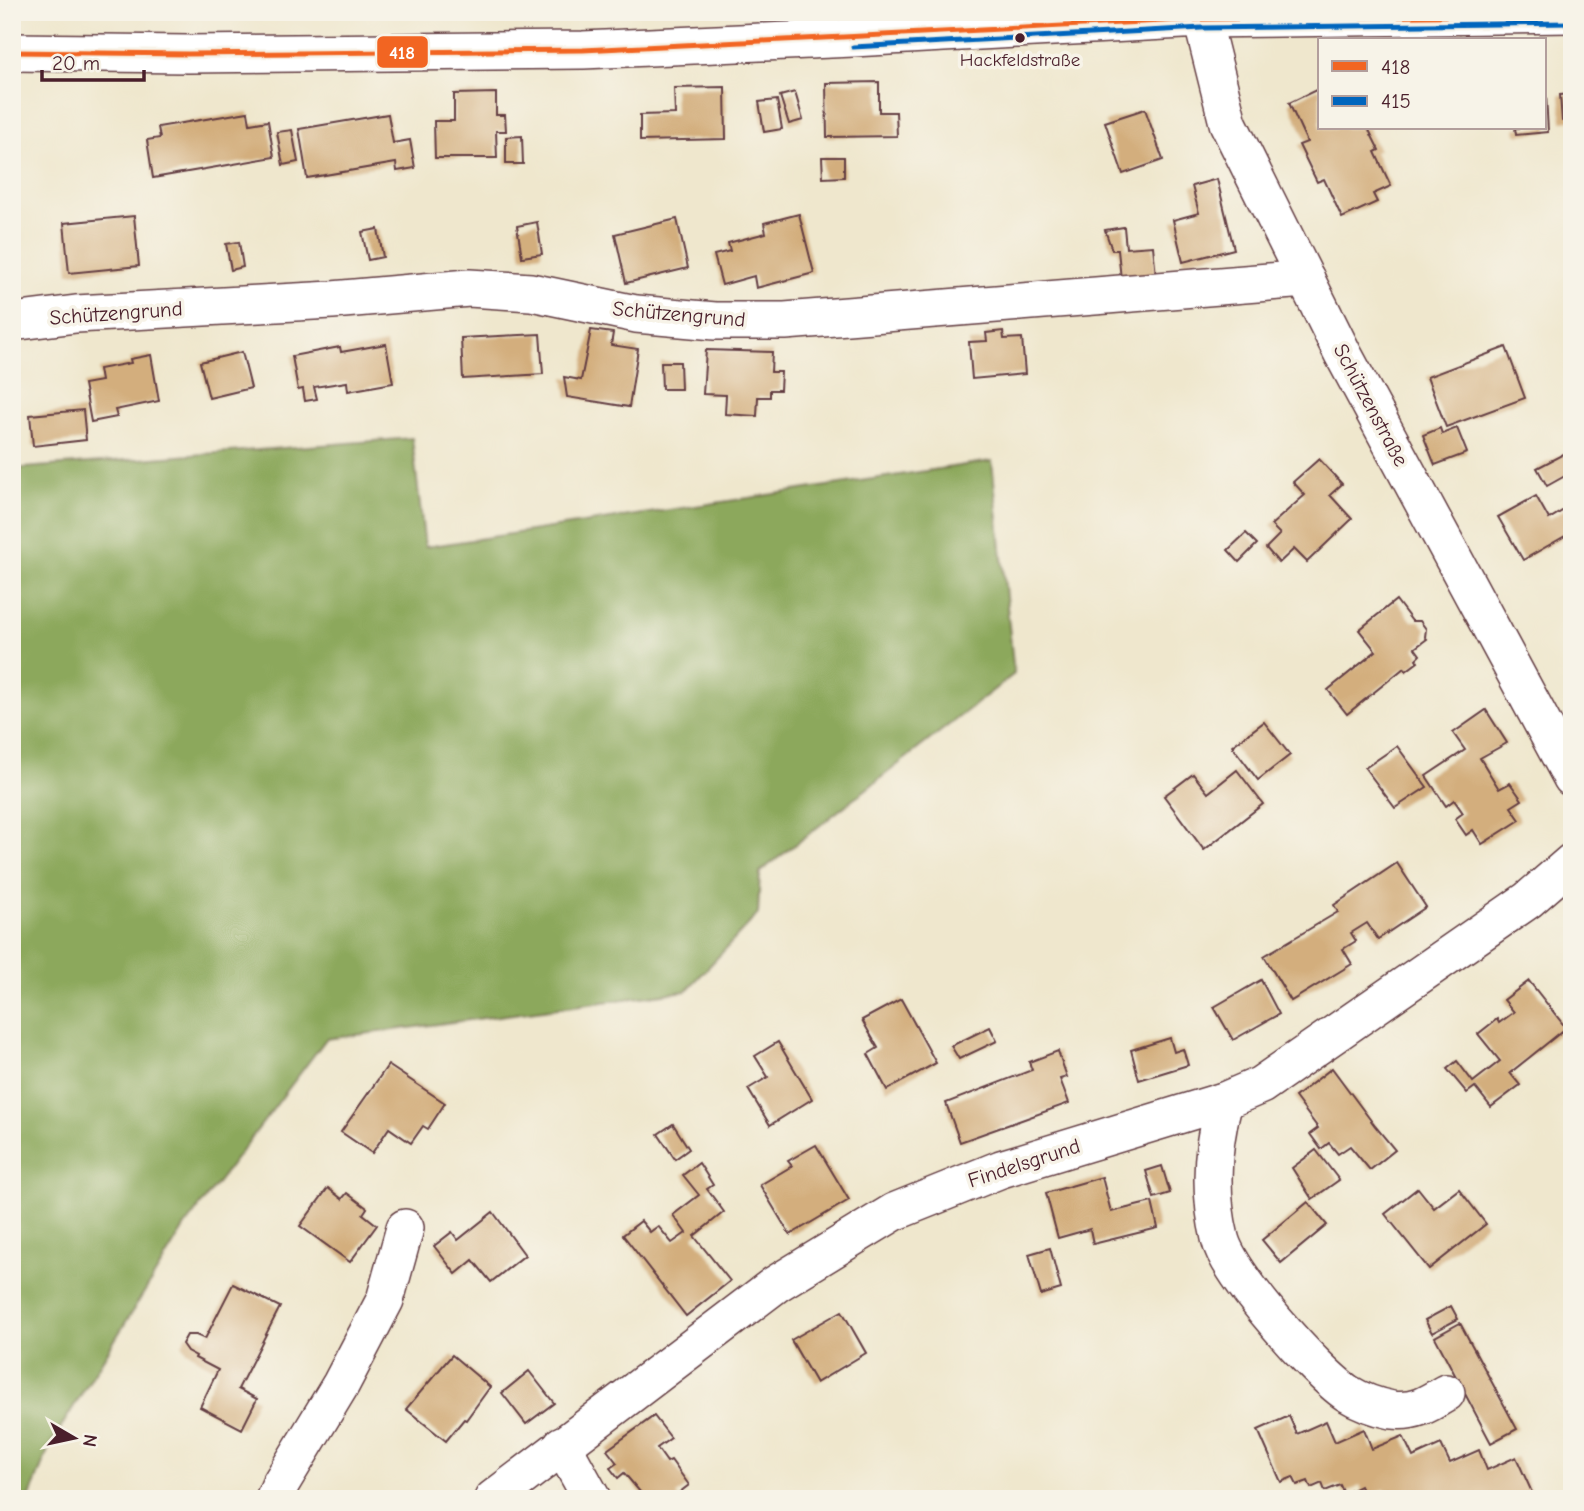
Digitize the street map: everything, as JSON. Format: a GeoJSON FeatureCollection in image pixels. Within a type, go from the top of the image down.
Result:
{"type":"FeatureCollection","features":[{"type":"Feature","properties":{"kind":"street"},"geometry":{"type":"LineString","coordinates":[[12,52],[188,54],[583,50],[854,25],[1572,14]]}},
{"type":"Feature","properties":{"kind":"street","name":"Schützenstraße"},"geometry":{"type":"LineString","coordinates":[[1202,19],[1228,123],[1350,367],[1572,778]]}},
{"type":"Feature","properties":{"kind":"street","name":"Schützengrund"},"geometry":{"type":"LineString","coordinates":[[12,322],[76,314],[332,300],[469,288],[531,292],[636,314],[715,321],[785,321],[1306,279]]}},
{"type":"Feature","properties":{"kind":"street","name":"Findelsgrund"},"geometry":{"type":"LineString","coordinates":[[493,1499],[776,1284],[894,1212],[1001,1169],[1224,1101],[1261,1085],[1528,900],[1572,862]]}},
{"type":"Feature","properties":{"kind":"street"},"geometry":{"type":"LineString","coordinates":[[1224,1101],[1216,1130],[1213,1157],[1215,1209],[1220,1240],[1239,1277],[1289,1336],[1347,1392],[1373,1405],[1393,1410],[1417,1410],[1446,1394]]}},
{"type":"Feature","properties":{"kind":"street"},"geometry":{"type":"LineString","coordinates":[[274,1499],[341,1384],[385,1300],[405,1228]]}},
{"type":"Feature","properties":{"kind":"street"},"geometry":{"type":"LineString","coordinates":[[562,1445],[592,1499]]}},
{"type":"Feature","properties":{"kind":"green space"},"geometry":{"type":"Polygon","coordinates":[[[412,438],[425,547],[992,461],[1014,674],[760,872],[758,914],[686,991],[326,1039],[185,1226],[50,1445],[29,1499],[12,1499],[12,469],[412,438]]]}},
{"type":"Feature","properties":{"kind":"building"},"geometry":{"type":"Polygon","coordinates":[[[879,82],[879,112],[896,112],[897,136],[827,137],[826,83],[879,82]]]}},
{"type":"Feature","properties":{"kind":"building"},"geometry":{"type":"Polygon","coordinates":[[[725,87],[726,139],[640,141],[640,115],[675,114],[674,88],[725,87]]]}},
{"type":"Feature","properties":{"kind":"building"},"geometry":{"type":"Polygon","coordinates":[[[1318,89],[1318,130],[1369,130],[1379,150],[1375,152],[1391,186],[1373,194],[1377,202],[1342,218],[1324,179],[1317,182],[1299,145],[1307,142],[1289,103],[1318,89]]]}},
{"type":"Feature","properties":{"kind":"building"},"geometry":{"type":"Polygon","coordinates":[[[795,92],[803,120],[789,124],[780,96],[795,92]]]}},
{"type":"Feature","properties":{"kind":"building"},"geometry":{"type":"Polygon","coordinates":[[[496,93],[496,115],[505,115],[506,131],[496,131],[497,158],[435,158],[434,121],[454,121],[454,94],[496,93]]]}},
{"type":"Feature","properties":{"kind":"building"},"geometry":{"type":"Polygon","coordinates":[[[1572,94],[1572,120],[1562,121],[1560,95],[1572,94]]]}},
{"type":"Feature","properties":{"kind":"building"},"geometry":{"type":"Polygon","coordinates":[[[1546,95],[1548,132],[1516,135],[1515,130],[1546,130],[1546,95]]]}},
{"type":"Feature","properties":{"kind":"building"},"geometry":{"type":"Polygon","coordinates":[[[777,100],[782,129],[764,132],[759,102],[777,100]]]}},
{"type":"Feature","properties":{"kind":"building"},"geometry":{"type":"Polygon","coordinates":[[[1145,109],[1163,160],[1123,174],[1105,122],[1145,109]]]}},
{"type":"Feature","properties":{"kind":"building"},"geometry":{"type":"Polygon","coordinates":[[[248,112],[250,124],[268,121],[274,157],[153,178],[147,140],[160,138],[158,127],[248,112]]]}},
{"type":"Feature","properties":{"kind":"building"},"geometry":{"type":"Polygon","coordinates":[[[388,114],[393,143],[410,140],[415,168],[397,171],[396,163],[307,178],[299,129],[388,114]]]}},
{"type":"Feature","properties":{"kind":"building"},"geometry":{"type":"Polygon","coordinates":[[[292,130],[298,162],[283,165],[277,132],[292,130]]]}},
{"type":"Feature","properties":{"kind":"building"},"geometry":{"type":"Polygon","coordinates":[[[522,136],[523,164],[506,164],[506,137],[522,136]]]}},
{"type":"Feature","properties":{"kind":"building"},"geometry":{"type":"Polygon","coordinates":[[[822,157],[844,157],[844,177],[823,178],[822,157]]]}},
{"type":"Feature","properties":{"kind":"building"},"geometry":{"type":"Polygon","coordinates":[[[1217,179],[1234,249],[1183,262],[1173,220],[1199,213],[1192,186],[1217,179]]]}},
{"type":"Feature","properties":{"kind":"building"},"geometry":{"type":"Polygon","coordinates":[[[799,214],[814,273],[756,288],[754,276],[722,285],[714,255],[730,251],[728,243],[766,233],[764,223],[799,214]]]}},
{"type":"Feature","properties":{"kind":"building"},"geometry":{"type":"Polygon","coordinates":[[[134,216],[139,266],[69,273],[64,223],[134,216]]]}},
{"type":"Feature","properties":{"kind":"building"},"geometry":{"type":"Polygon","coordinates":[[[677,219],[688,268],[626,283],[615,234],[677,219]]]}},
{"type":"Feature","properties":{"kind":"building"},"geometry":{"type":"Polygon","coordinates":[[[537,222],[542,254],[522,257],[517,226],[537,222]]]}},
{"type":"Feature","properties":{"kind":"building"},"geometry":{"type":"Polygon","coordinates":[[[1124,227],[1126,248],[1153,246],[1156,276],[1121,279],[1118,250],[1112,250],[1105,230],[1124,227]]]}},
{"type":"Feature","properties":{"kind":"building"},"geometry":{"type":"Polygon","coordinates":[[[378,229],[383,257],[368,260],[362,232],[378,229]]]}},
{"type":"Feature","properties":{"kind":"building"},"geometry":{"type":"Polygon","coordinates":[[[239,242],[243,267],[231,270],[226,244],[239,242]]]}},
{"type":"Feature","properties":{"kind":"building"},"geometry":{"type":"Polygon","coordinates":[[[591,330],[613,333],[611,345],[638,349],[629,407],[567,397],[564,377],[581,380],[591,330]]]}},
{"type":"Feature","properties":{"kind":"building"},"geometry":{"type":"Polygon","coordinates":[[[1003,331],[1004,339],[1022,338],[1025,374],[972,379],[969,342],[987,341],[986,333],[1003,331]]]}},
{"type":"Feature","properties":{"kind":"building"},"geometry":{"type":"Polygon","coordinates":[[[540,334],[543,374],[463,379],[461,338],[540,334]]]}},
{"type":"Feature","properties":{"kind":"building"},"geometry":{"type":"Polygon","coordinates":[[[386,344],[393,383],[348,391],[347,382],[314,387],[317,399],[305,401],[303,389],[298,390],[292,356],[340,347],[341,352],[386,344]]]}},
{"type":"Feature","properties":{"kind":"building"},"geometry":{"type":"Polygon","coordinates":[[[1506,347],[1525,398],[1446,427],[1427,377],[1506,347]]]}},
{"type":"Feature","properties":{"kind":"building"},"geometry":{"type":"Polygon","coordinates":[[[706,350],[772,352],[771,372],[781,372],[780,390],[770,390],[770,397],[758,397],[757,416],[725,414],[726,395],[703,394],[706,350]]]}},
{"type":"Feature","properties":{"kind":"building"},"geometry":{"type":"Polygon","coordinates":[[[242,352],[251,388],[209,398],[200,362],[242,352]]]}},
{"type":"Feature","properties":{"kind":"building"},"geometry":{"type":"Polygon","coordinates":[[[151,355],[159,401],[115,410],[117,417],[91,422],[84,384],[101,381],[99,369],[131,363],[130,359],[151,355]]]}},
{"type":"Feature","properties":{"kind":"building"},"geometry":{"type":"Polygon","coordinates":[[[661,362],[680,362],[681,389],[662,389],[661,362]]]}},
{"type":"Feature","properties":{"kind":"building"},"geometry":{"type":"Polygon","coordinates":[[[83,410],[86,440],[33,446],[30,415],[83,410]]]}},
{"type":"Feature","properties":{"kind":"building"},"geometry":{"type":"Polygon","coordinates":[[[1440,428],[1442,434],[1457,428],[1467,453],[1435,465],[1423,435],[1440,428]]]}},
{"type":"Feature","properties":{"kind":"building"},"geometry":{"type":"Polygon","coordinates":[[[1571,450],[1572,472],[1547,486],[1537,468],[1571,450]]]}},
{"type":"Feature","properties":{"kind":"building"},"geometry":{"type":"Polygon","coordinates":[[[1319,459],[1342,484],[1330,495],[1352,519],[1307,562],[1294,549],[1279,563],[1266,548],[1280,534],[1271,525],[1305,495],[1293,482],[1319,459]]]}},
{"type":"Feature","properties":{"kind":"building"},"geometry":{"type":"Polygon","coordinates":[[[1536,496],[1549,519],[1572,505],[1572,532],[1523,560],[1498,517],[1536,496]]]}},
{"type":"Feature","properties":{"kind":"building"},"geometry":{"type":"Polygon","coordinates":[[[1246,533],[1257,544],[1239,562],[1228,550],[1246,533]]]}},
{"type":"Feature","properties":{"kind":"building"},"geometry":{"type":"Polygon","coordinates":[[[1396,600],[1412,621],[1420,621],[1426,629],[1427,639],[1415,648],[1420,655],[1416,659],[1418,662],[1406,671],[1404,668],[1347,714],[1328,690],[1376,651],[1359,630],[1396,600]]]}},
{"type":"Feature","properties":{"kind":"building"},"geometry":{"type":"Polygon","coordinates":[[[1486,710],[1507,743],[1480,758],[1499,789],[1510,783],[1522,800],[1511,807],[1520,820],[1482,844],[1473,830],[1466,835],[1455,819],[1463,813],[1454,800],[1446,806],[1426,776],[1465,750],[1453,733],[1486,710]]]}},
{"type":"Feature","properties":{"kind":"building"},"geometry":{"type":"Polygon","coordinates":[[[1264,722],[1290,755],[1258,780],[1232,746],[1264,722]]]}},
{"type":"Feature","properties":{"kind":"building"},"geometry":{"type":"Polygon","coordinates":[[[1397,746],[1427,787],[1395,808],[1365,768],[1397,746]]]}},
{"type":"Feature","properties":{"kind":"building"},"geometry":{"type":"Polygon","coordinates":[[[1237,770],[1263,804],[1204,850],[1164,796],[1193,774],[1208,793],[1237,770]]]}},
{"type":"Feature","properties":{"kind":"building"},"geometry":{"type":"Polygon","coordinates":[[[1397,863],[1426,907],[1378,939],[1367,923],[1351,933],[1356,941],[1343,949],[1352,964],[1291,1001],[1264,956],[1338,912],[1334,905],[1397,863]]]}},
{"type":"Feature","properties":{"kind":"building"},"geometry":{"type":"Polygon","coordinates":[[[1261,980],[1279,1014],[1233,1040],[1214,1007],[1261,980]]]}},
{"type":"Feature","properties":{"kind":"building"},"geometry":{"type":"Polygon","coordinates":[[[1529,981],[1566,1028],[1510,1073],[1520,1085],[1491,1107],[1475,1087],[1467,1093],[1447,1069],[1457,1061],[1473,1082],[1500,1061],[1478,1034],[1497,1019],[1499,1023],[1514,1012],[1504,1000],[1529,981]]]}},
{"type":"Feature","properties":{"kind":"building"},"geometry":{"type":"Polygon","coordinates":[[[901,999],[936,1063],[887,1090],[868,1054],[878,1048],[862,1020],[901,999]]]}},
{"type":"Feature","properties":{"kind":"building"},"geometry":{"type":"Polygon","coordinates":[[[990,1027],[997,1041],[959,1059],[951,1046],[990,1027]]]}},
{"type":"Feature","properties":{"kind":"building"},"geometry":{"type":"Polygon","coordinates":[[[1170,1038],[1174,1052],[1183,1049],[1188,1065],[1139,1080],[1131,1050],[1170,1038]]]}},
{"type":"Feature","properties":{"kind":"building"},"geometry":{"type":"Polygon","coordinates":[[[778,1042],[812,1099],[770,1125],[748,1089],[768,1077],[755,1056],[778,1042]]]}},
{"type":"Feature","properties":{"kind":"building"},"geometry":{"type":"Polygon","coordinates":[[[1058,1051],[1067,1077],[1060,1079],[1069,1103],[960,1142],[946,1103],[1032,1070],[1029,1062],[1058,1051]]]}},
{"type":"Feature","properties":{"kind":"building"},"geometry":{"type":"Polygon","coordinates":[[[388,1065],[445,1103],[428,1129],[423,1126],[411,1143],[389,1128],[372,1153],[341,1132],[388,1065]]]}},
{"type":"Feature","properties":{"kind":"building"},"geometry":{"type":"Polygon","coordinates":[[[1332,1068],[1395,1150],[1370,1170],[1350,1146],[1338,1154],[1329,1143],[1321,1149],[1310,1134],[1318,1128],[1295,1097],[1332,1068]]]}},
{"type":"Feature","properties":{"kind":"building"},"geometry":{"type":"Polygon","coordinates":[[[673,1124],[689,1149],[675,1159],[658,1134],[673,1124]]]}},
{"type":"Feature","properties":{"kind":"building"},"geometry":{"type":"Polygon","coordinates":[[[816,1145],[849,1200],[790,1235],[760,1185],[792,1166],[788,1161],[816,1145]]]}},
{"type":"Feature","properties":{"kind":"building"},"geometry":{"type":"Polygon","coordinates":[[[1316,1150],[1339,1180],[1312,1199],[1292,1168],[1316,1150]]]}},
{"type":"Feature","properties":{"kind":"building"},"geometry":{"type":"Polygon","coordinates":[[[699,1163],[713,1185],[707,1189],[724,1212],[694,1236],[730,1281],[686,1316],[623,1235],[641,1221],[650,1232],[658,1226],[672,1243],[686,1233],[673,1215],[699,1195],[683,1175],[699,1163]]]}},
{"type":"Feature","properties":{"kind":"building"},"geometry":{"type":"Polygon","coordinates":[[[1162,1166],[1170,1193],[1154,1198],[1146,1171],[1162,1166]]]}},
{"type":"Feature","properties":{"kind":"building"},"geometry":{"type":"Polygon","coordinates":[[[1102,1177],[1111,1212],[1152,1202],[1158,1228],[1093,1244],[1090,1229],[1058,1238],[1046,1193],[1102,1177]]]}},
{"type":"Feature","properties":{"kind":"building"},"geometry":{"type":"Polygon","coordinates":[[[328,1188],[342,1199],[347,1193],[367,1208],[363,1214],[377,1225],[350,1262],[300,1226],[328,1188]]]}},
{"type":"Feature","properties":{"kind":"building"},"geometry":{"type":"Polygon","coordinates":[[[1418,1188],[1434,1208],[1459,1189],[1486,1224],[1429,1269],[1385,1214],[1418,1188]]]}},
{"type":"Feature","properties":{"kind":"building"},"geometry":{"type":"Polygon","coordinates":[[[1308,1202],[1327,1225],[1281,1263],[1262,1240],[1308,1202]]]}},
{"type":"Feature","properties":{"kind":"building"},"geometry":{"type":"Polygon","coordinates":[[[493,1212],[525,1255],[491,1282],[473,1260],[456,1274],[434,1246],[452,1232],[458,1240],[493,1212]]]}},
{"type":"Feature","properties":{"kind":"building"},"geometry":{"type":"Polygon","coordinates":[[[1050,1248],[1061,1289],[1041,1295],[1029,1254],[1050,1248]]]}},
{"type":"Feature","properties":{"kind":"building"},"geometry":{"type":"Polygon","coordinates":[[[233,1284],[280,1307],[238,1389],[257,1399],[242,1429],[200,1407],[218,1370],[195,1358],[182,1344],[187,1335],[205,1339],[233,1284]]]}},
{"type":"Feature","properties":{"kind":"building"},"geometry":{"type":"Polygon","coordinates":[[[1451,1306],[1458,1319],[1432,1333],[1425,1320],[1451,1306]]]}},
{"type":"Feature","properties":{"kind":"building"},"geometry":{"type":"Polygon","coordinates":[[[842,1311],[866,1353],[816,1383],[791,1340],[842,1311]]]}},
{"type":"Feature","properties":{"kind":"building"},"geometry":{"type":"Polygon","coordinates":[[[1460,1323],[1517,1429],[1491,1443],[1435,1337],[1460,1323]]]}},
{"type":"Feature","properties":{"kind":"building"},"geometry":{"type":"Polygon","coordinates":[[[452,1355],[490,1387],[466,1420],[464,1419],[446,1441],[406,1409],[452,1355]]]}},
{"type":"Feature","properties":{"kind":"building"},"geometry":{"type":"Polygon","coordinates":[[[529,1371],[554,1403],[526,1424],[502,1393],[529,1371]]]}},
{"type":"Feature","properties":{"kind":"building"},"geometry":{"type":"Polygon","coordinates":[[[654,1416],[671,1438],[657,1448],[667,1462],[671,1460],[689,1485],[676,1495],[679,1499],[646,1499],[624,1473],[618,1478],[610,1468],[617,1463],[607,1450],[654,1416]]]}},
{"type":"Feature","properties":{"kind":"building"},"geometry":{"type":"Polygon","coordinates":[[[1289,1416],[1297,1434],[1326,1421],[1335,1442],[1364,1429],[1372,1449],[1403,1436],[1413,1457],[1441,1444],[1450,1463],[1479,1450],[1487,1470],[1516,1457],[1535,1499],[1388,1499],[1385,1489],[1365,1497],[1360,1486],[1344,1494],[1340,1485],[1325,1491],[1322,1483],[1311,1488],[1308,1481],[1297,1485],[1293,1477],[1281,1482],[1258,1430],[1289,1416]]]}},
{"type":"Feature","properties":{"kind":"transit line","name":"418"},"geometry":{"type":"LineString","coordinates":[[12,52],[188,54],[583,50],[1202,19],[1572,14]]}},
{"type":"Feature","properties":{"kind":"transit line","name":"415"},"geometry":{"type":"LineString","coordinates":[[853,47],[1202,28],[1572,23]]}},
{"type":"Feature","properties":{"kind":"place","name":"Hackfeldstraße"},"geometry":{"type":"Point","coordinates":[1020,38]}}]}
